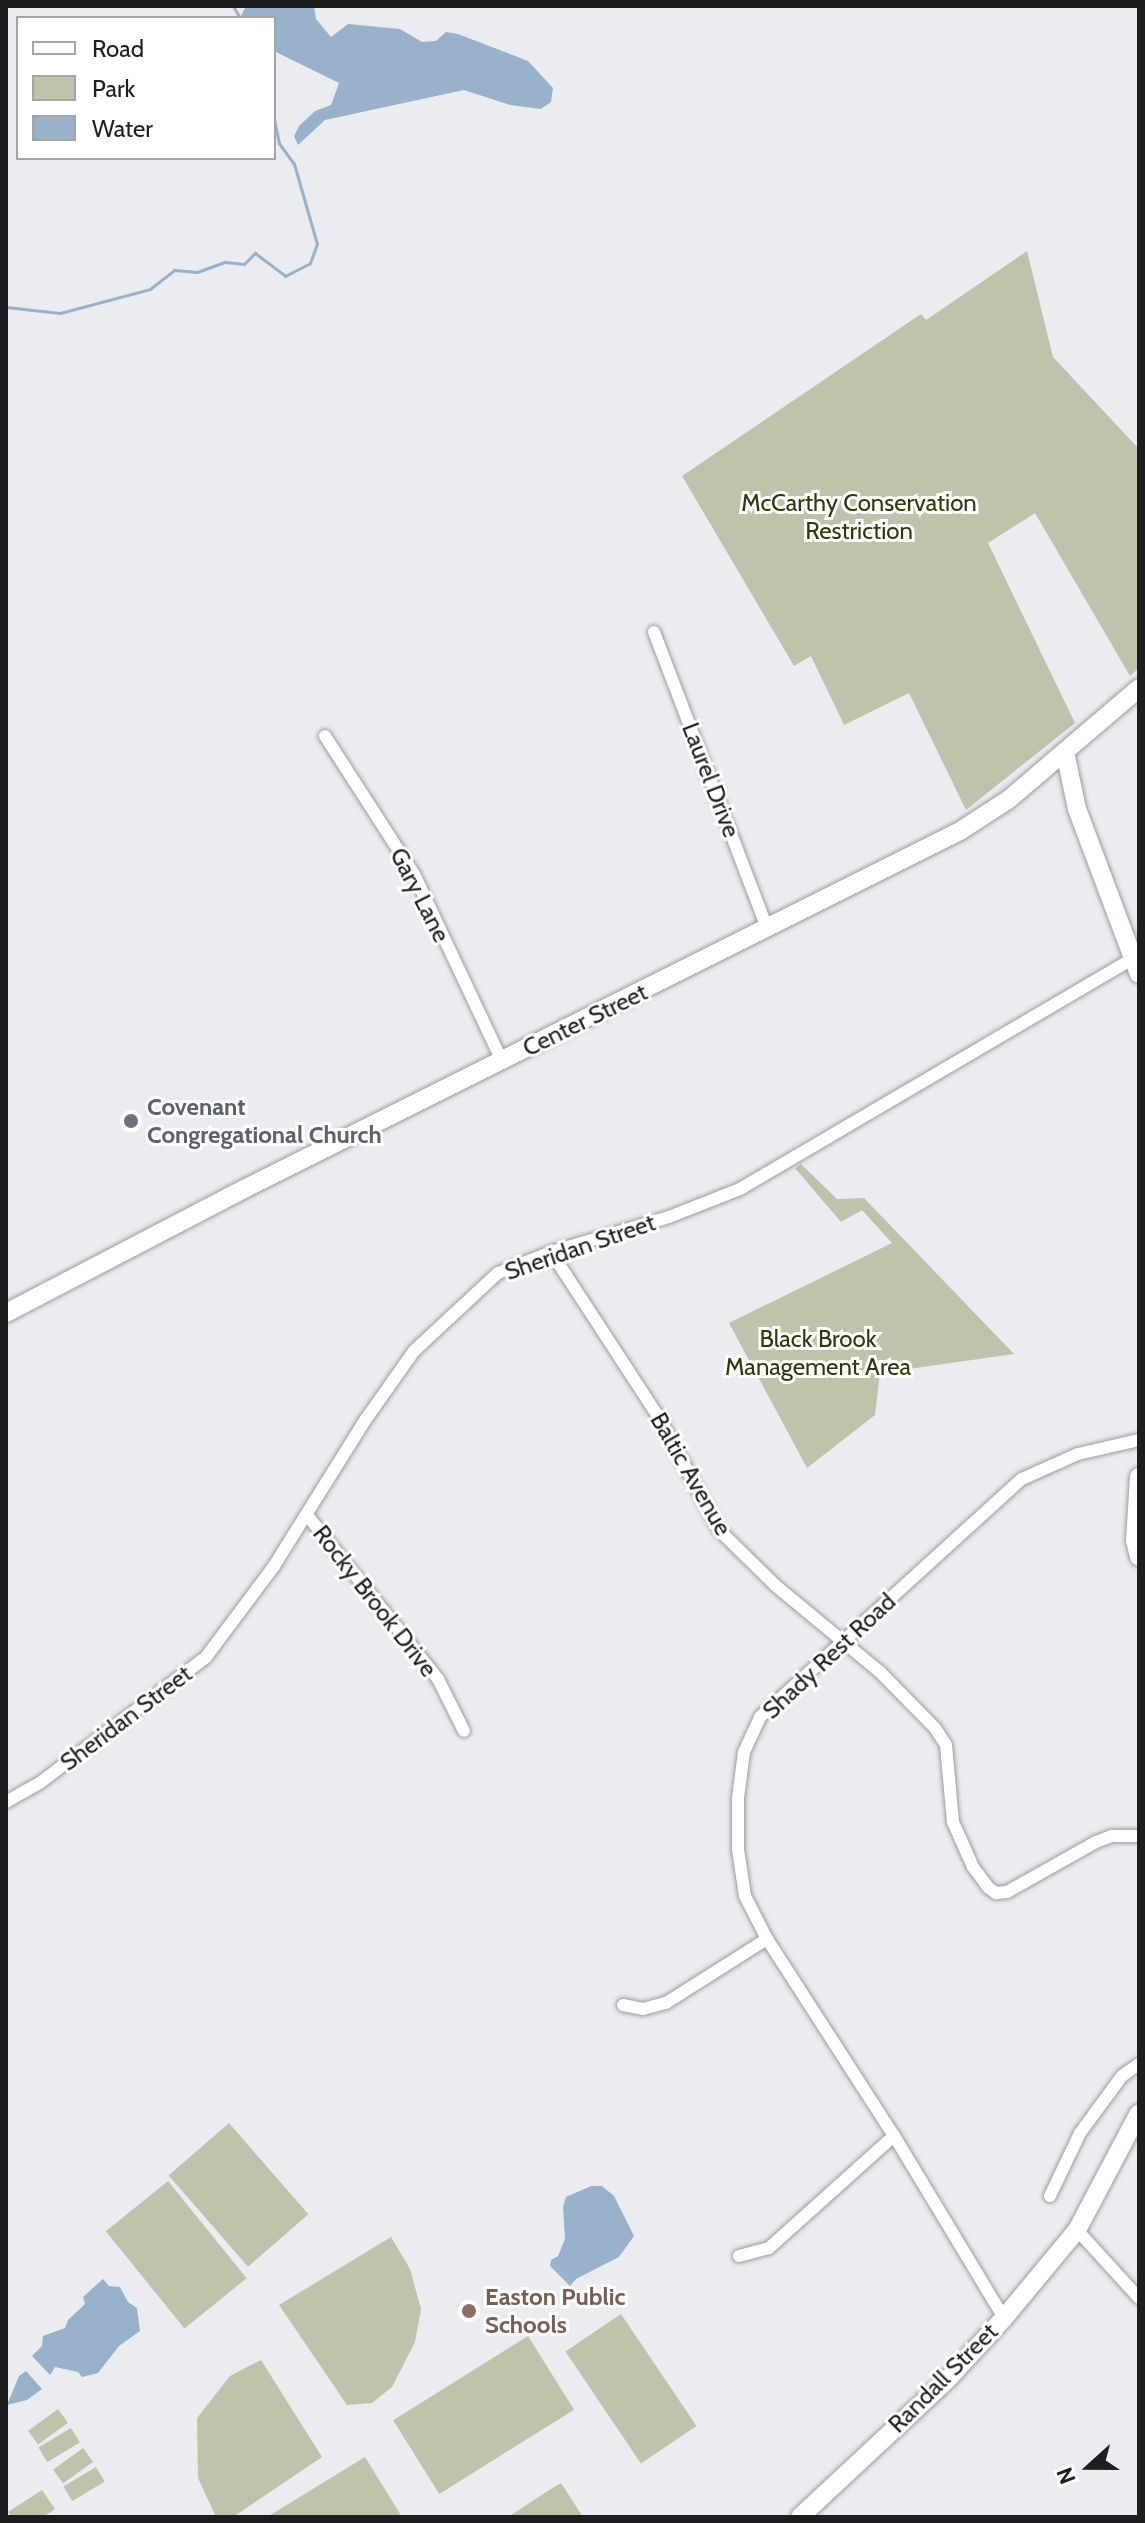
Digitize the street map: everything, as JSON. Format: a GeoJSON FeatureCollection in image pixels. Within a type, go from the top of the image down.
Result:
{"type":"FeatureCollection","features":[{"type":"Feature","properties":{"kind":"main road","name":"Center Street"},"geometry":{"type":"LineString","coordinates":[[6,1313],[960,831],[1008,800],[1139,688]]}},
{"type":"Feature","properties":{"kind":"main road"},"geometry":{"type":"LineString","coordinates":[[1065,752],[1077,809],[1136,966]]}},
{"type":"Feature","properties":{"kind":"main road"},"geometry":{"type":"LineString","coordinates":[[1139,1477],[1135,1540],[1139,1557]]}},
{"type":"Feature","properties":{"kind":"main road","name":"Randall Street"},"geometry":{"type":"LineString","coordinates":[[800,2517],[947,2380],[1004,2318],[1077,2230],[1139,2113]]}},
{"type":"Feature","properties":{"kind":"street","name":"Laurel Drive"},"geometry":{"type":"LineString","coordinates":[[654,632],[767,928]]}},
{"type":"Feature","properties":{"kind":"street","name":"Gary Lane"},"geometry":{"type":"LineString","coordinates":[[325,736],[414,874],[502,1061]]}},
{"type":"Feature","properties":{"kind":"street","name":"Sheridan Street"},"geometry":{"type":"LineString","coordinates":[[6,1802],[41,1782],[206,1657],[229,1630],[307,1515],[366,1419],[414,1351],[498,1273],[551,1252],[612,1237],[740,1189],[1136,966]]}},
{"type":"Feature","properties":{"kind":"street","name":"Baltic Avenue"},"geometry":{"type":"LineString","coordinates":[[551,1252],[661,1421],[719,1530],[776,1586],[844,1641],[910,1702],[946,1745],[953,1822],[973,1867],[996,1893],[1025,1884],[1096,1842],[1112,1836],[1139,1836]]}},
{"type":"Feature","properties":{"kind":"street","name":"Shady Rest Road"},"geometry":{"type":"LineString","coordinates":[[1004,2318],[894,2136],[767,1939],[745,1896],[738,1849],[738,1798],[744,1752],[760,1717],[1022,1479],[1078,1454],[1139,1440]]}},
{"type":"Feature","properties":{"kind":"street","name":"Rocky Brook Drive"},"geometry":{"type":"LineString","coordinates":[[307,1515],[438,1679],[464,1731]]}},
{"type":"Feature","properties":{"kind":"street"},"geometry":{"type":"LineString","coordinates":[[623,2005],[643,2009],[666,2003],[767,1939]]}},
{"type":"Feature","properties":{"kind":"street"},"geometry":{"type":"LineString","coordinates":[[1050,2196],[1080,2133],[1122,2076],[1139,2064]]}},
{"type":"Feature","properties":{"kind":"street"},"geometry":{"type":"LineString","coordinates":[[739,2256],[769,2248],[894,2136]]}},
{"type":"Feature","properties":{"kind":"street"},"geometry":{"type":"LineString","coordinates":[[1077,2230],[1139,2298]]}},
{"type":"Feature","properties":{"kind":"green space","name":"McCarthy Conservation Restriction"},"geometry":{"type":"Polygon","coordinates":[[[1027,251],[1053,357],[1139,449],[1139,668],[1130,676],[1035,513],[988,543],[1075,723],[966,810],[909,693],[844,725],[811,656],[794,666],[682,476],[921,314],[926,320],[1027,251]]]}},
{"type":"Feature","properties":{"kind":"green space","name":"Black Brook Management Area"},"geometry":{"type":"Polygon","coordinates":[[[801,1164],[837,1199],[864,1198],[1014,1354],[880,1373],[875,1415],[807,1468],[729,1323],[892,1243],[862,1210],[841,1222],[795,1168],[801,1164]]]}},
{"type":"Feature","properties":{"kind":"green space"},"geometry":{"type":"Polygon","coordinates":[[[229,2123],[308,2214],[248,2267],[169,2175],[229,2123]]]}},
{"type":"Feature","properties":{"kind":"green space"},"geometry":{"type":"Polygon","coordinates":[[[168,2181],[247,2278],[184,2328],[106,2231],[168,2181]]]}},
{"type":"Feature","properties":{"kind":"green space"},"geometry":{"type":"Polygon","coordinates":[[[391,2237],[410,2269],[421,2309],[415,2342],[392,2387],[372,2403],[347,2405],[279,2305],[391,2237]]]}},
{"type":"Feature","properties":{"kind":"green space"},"geometry":{"type":"Polygon","coordinates":[[[621,2314],[696,2426],[641,2463],[565,2351],[621,2314]]]}},
{"type":"Feature","properties":{"kind":"green space"},"geometry":{"type":"Polygon","coordinates":[[[528,2336],[574,2410],[439,2494],[393,2420],[528,2336]]]}},
{"type":"Feature","properties":{"kind":"green space"},"geometry":{"type":"Polygon","coordinates":[[[261,2360],[322,2457],[233,2517],[216,2517],[198,2478],[197,2418],[230,2376],[261,2360]]]}},
{"type":"Feature","properties":{"kind":"green space"},"geometry":{"type":"Polygon","coordinates":[[[58,2409],[68,2423],[38,2445],[28,2431],[58,2409]]]}},
{"type":"Feature","properties":{"kind":"green space"},"geometry":{"type":"Polygon","coordinates":[[[71,2428],[80,2443],[47,2462],[38,2448],[71,2428]]]}},
{"type":"Feature","properties":{"kind":"green space"},"geometry":{"type":"Polygon","coordinates":[[[83,2448],[93,2462],[63,2484],[53,2470],[83,2448]]]}},
{"type":"Feature","properties":{"kind":"green space"},"geometry":{"type":"Polygon","coordinates":[[[365,2457],[402,2517],[267,2517],[365,2457]]]}},
{"type":"Feature","properties":{"kind":"green space"},"geometry":{"type":"Polygon","coordinates":[[[96,2467],[105,2482],[72,2501],[63,2487],[96,2467]]]}},
{"type":"Feature","properties":{"kind":"green space"},"geometry":{"type":"Polygon","coordinates":[[[561,2483],[583,2517],[508,2517],[551,2489],[561,2483]]]}},
{"type":"Feature","properties":{"kind":"green space"},"geometry":{"type":"Polygon","coordinates":[[[42,2490],[55,2509],[43,2517],[12,2517],[8,2512],[42,2490]]]}},
{"type":"Feature","properties":{"kind":"water"},"geometry":{"type":"Polygon","coordinates":[[[246,6],[314,6],[316,19],[331,37],[348,24],[400,29],[422,42],[436,41],[446,32],[458,34],[528,61],[553,88],[551,102],[541,109],[510,105],[464,90],[325,120],[298,145],[294,136],[299,126],[315,111],[331,105],[339,83],[276,52],[276,16],[241,16],[246,6]]]}},
{"type":"Feature","properties":{"kind":"water"},"geometry":{"type":"Polygon","coordinates":[[[591,2186],[602,2186],[614,2196],[634,2236],[619,2257],[576,2279],[570,2286],[550,2266],[551,2260],[558,2256],[565,2239],[563,2207],[566,2197],[591,2186]]]}},
{"type":"Feature","properties":{"kind":"water"},"geometry":{"type":"Polygon","coordinates":[[[103,2279],[109,2286],[120,2287],[128,2302],[137,2308],[140,2331],[119,2346],[98,2373],[82,2377],[78,2372],[55,2367],[50,2375],[32,2356],[42,2346],[43,2336],[65,2328],[68,2320],[85,2304],[83,2297],[103,2279]]]}},
{"type":"Feature","properties":{"kind":"water"},"geometry":{"type":"Polygon","coordinates":[[[26,2371],[42,2389],[27,2400],[7,2405],[19,2376],[26,2371]]]}},
{"type":"Feature","properties":{"kind":"waterway"},"geometry":{"type":"LineString","coordinates":[[233,6],[239,16]]}},
{"type":"Feature","properties":{"kind":"waterway"},"geometry":{"type":"LineString","coordinates":[[6,307],[60,313],[150,289],[174,270],[197,272],[225,262],[244,264],[255,253],[285,276],[310,263],[317,244],[294,164],[279,143],[276,129]]}},
{"type":"Feature","properties":{"kind":"place","name":"Covenant Congregational Church"},"geometry":{"type":"Point","coordinates":[131,1121]}},
{"type":"Feature","properties":{"kind":"place","name":"Easton Public Schools"},"geometry":{"type":"Point","coordinates":[469,2311]}}]}
